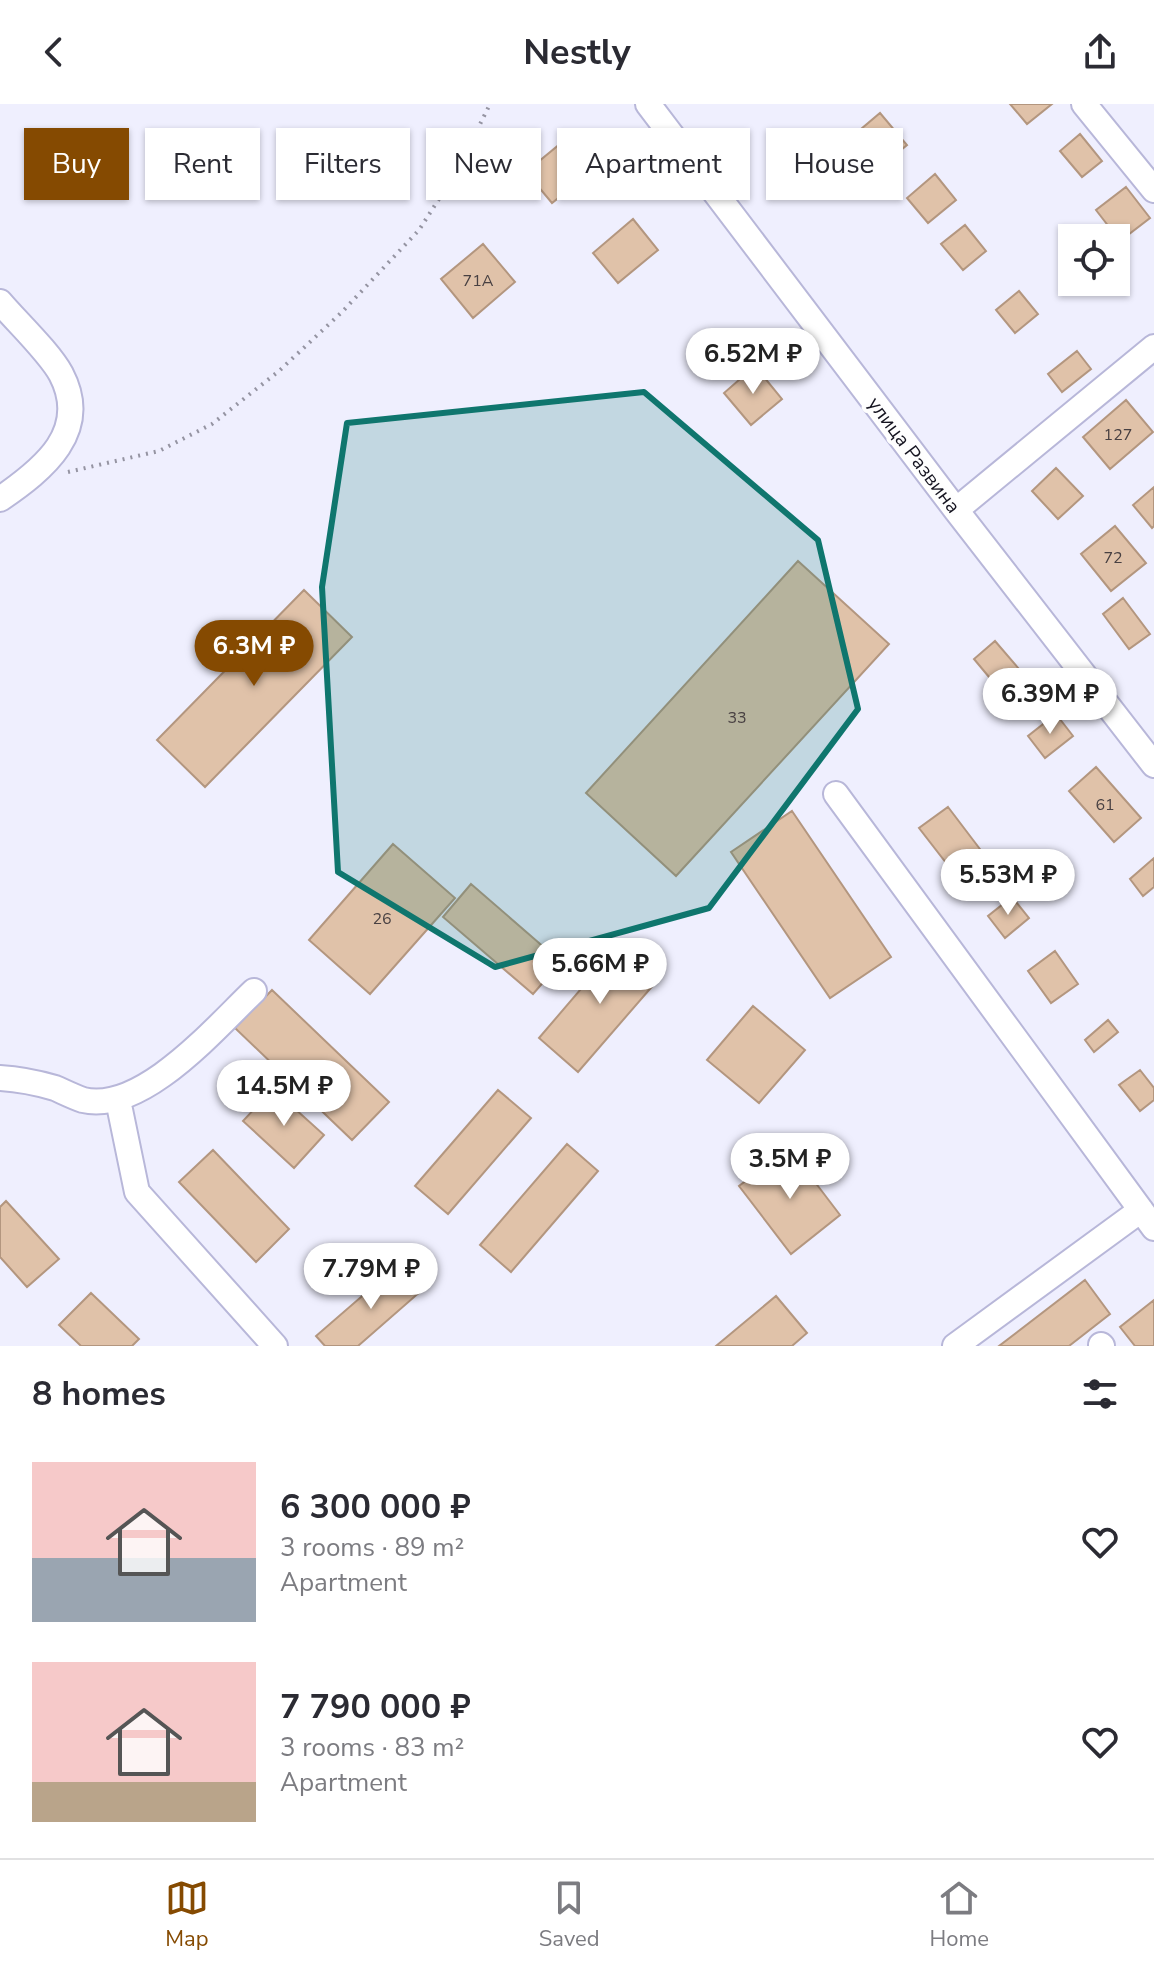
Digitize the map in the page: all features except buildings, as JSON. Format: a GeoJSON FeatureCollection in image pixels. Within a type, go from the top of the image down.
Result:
{"type":"FeatureCollection","features":[{"type":"Feature","properties":{"kind":"street","name":"улица Развина"},"geometry":{"type":"LineString","coordinates":[[648,104],[1154,765]]}},
{"type":"Feature","properties":{"kind":"street"},"geometry":{"type":"LineString","coordinates":[[1084,104],[1154,190]]}},
{"type":"Feature","properties":{"kind":"street"},"geometry":{"type":"LineString","coordinates":[[0,302],[60,371],[71,399],[70,426],[57,451],[0,499]]}},
{"type":"Feature","properties":{"kind":"street"},"geometry":{"type":"LineString","coordinates":[[956,510],[1154,347]]}},
{"type":"Feature","properties":{"kind":"street"},"geometry":{"type":"LineString","coordinates":[[836,794],[1147,1219],[955,1346]]}},
{"type":"Feature","properties":{"kind":"street"},"geometry":{"type":"LineString","coordinates":[[0,1078],[50,1087],[85,1100],[118,1100],[156,1079],[199,1044],[254,991]]}},
{"type":"Feature","properties":{"kind":"street"},"geometry":{"type":"LineString","coordinates":[[118,1100],[137,1192],[275,1346]]}},
{"type":"Feature","properties":{"kind":"path"},"geometry":{"type":"LineString","coordinates":[[61,474],[159,451],[212,424],[279,371],[342,312],[419,230],[457,171],[490,104]]}},
{"type":"Feature","properties":{"kind":"highlighted area"},"geometry":{"type":"Polygon","coordinates":[[[644,392],[818,540],[858,709],[709,908],[495,967],[338,872],[322,587],[347,423],[644,392]]]}}]}
